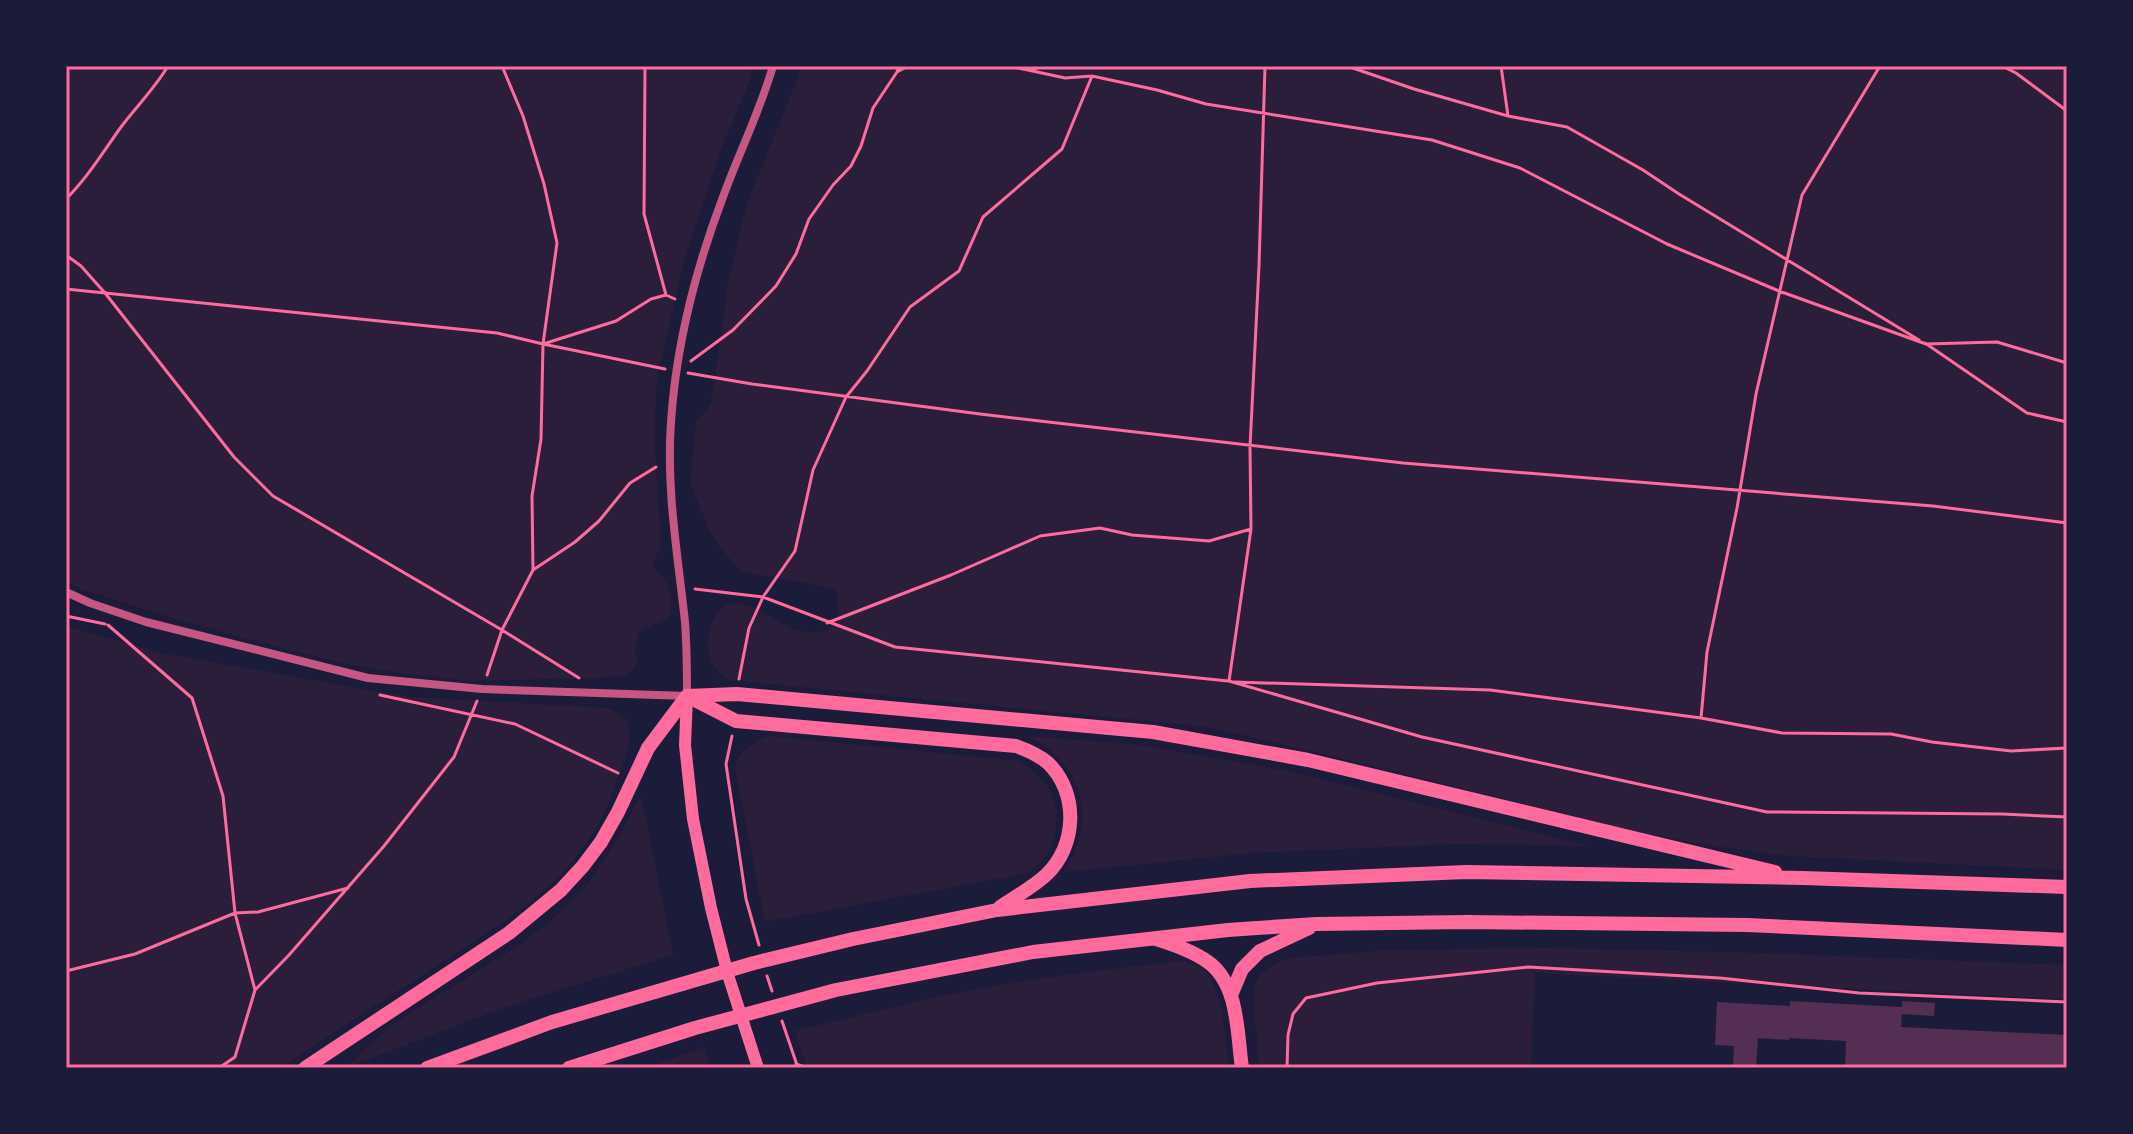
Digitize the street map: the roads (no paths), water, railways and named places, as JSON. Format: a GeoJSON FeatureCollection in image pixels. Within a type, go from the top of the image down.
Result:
{"type":"FeatureCollection","features":[{"type":"Feature","properties":{"kind":"highway"},"geometry":{"type":"LineString","coordinates":[[687,696],[737,694],[1153,732],[1308,760],[1803,878]]}},
{"type":"Feature","properties":{"kind":"highway"},"geometry":{"type":"LineString","coordinates":[[687,696],[736,721],[1016,746],[1047,762],[1065,786],[1071,818],[1069,835],[1064,849],[1047,874],[997,910]]}},
{"type":"Feature","properties":{"kind":"highway"},"geometry":{"type":"LineString","coordinates":[[305,1068],[509,933],[561,890],[601,842],[648,748],[687,696]]}},
{"type":"Feature","properties":{"kind":"highway"},"geometry":{"type":"LineString","coordinates":[[427,1068],[552,1022],[754,963],[853,939],[997,910],[1250,881],[1466,872],[1803,878],[2067,887]]}},
{"type":"Feature","properties":{"kind":"highway"},"geometry":{"type":"LineString","coordinates":[[569,1068],[695,1028],[836,990],[1033,952],[1154,937],[1316,924],[1467,922],[1747,925],[2067,940]]}},
{"type":"Feature","properties":{"kind":"highway"},"geometry":{"type":"LineString","coordinates":[[1231,995],[1242,969],[1260,951],[1316,924]]}},
{"type":"Feature","properties":{"kind":"highway"},"geometry":{"type":"LineString","coordinates":[[1154,937],[1211,963],[1222,977],[1231,995],[1242,1068]]}},
{"type":"Feature","properties":{"kind":"main road"},"geometry":{"type":"LineString","coordinates":[[687,696],[685,745],[691,804],[711,908],[728,975],[758,1068]]}},
{"type":"Feature","properties":{"kind":"street"},"geometry":{"type":"LineString","coordinates":[[66,592],[146,622],[368,678],[482,689],[687,696],[685,623],[669,459],[677,372],[690,304],[721,201],[773,66]]}}]}
